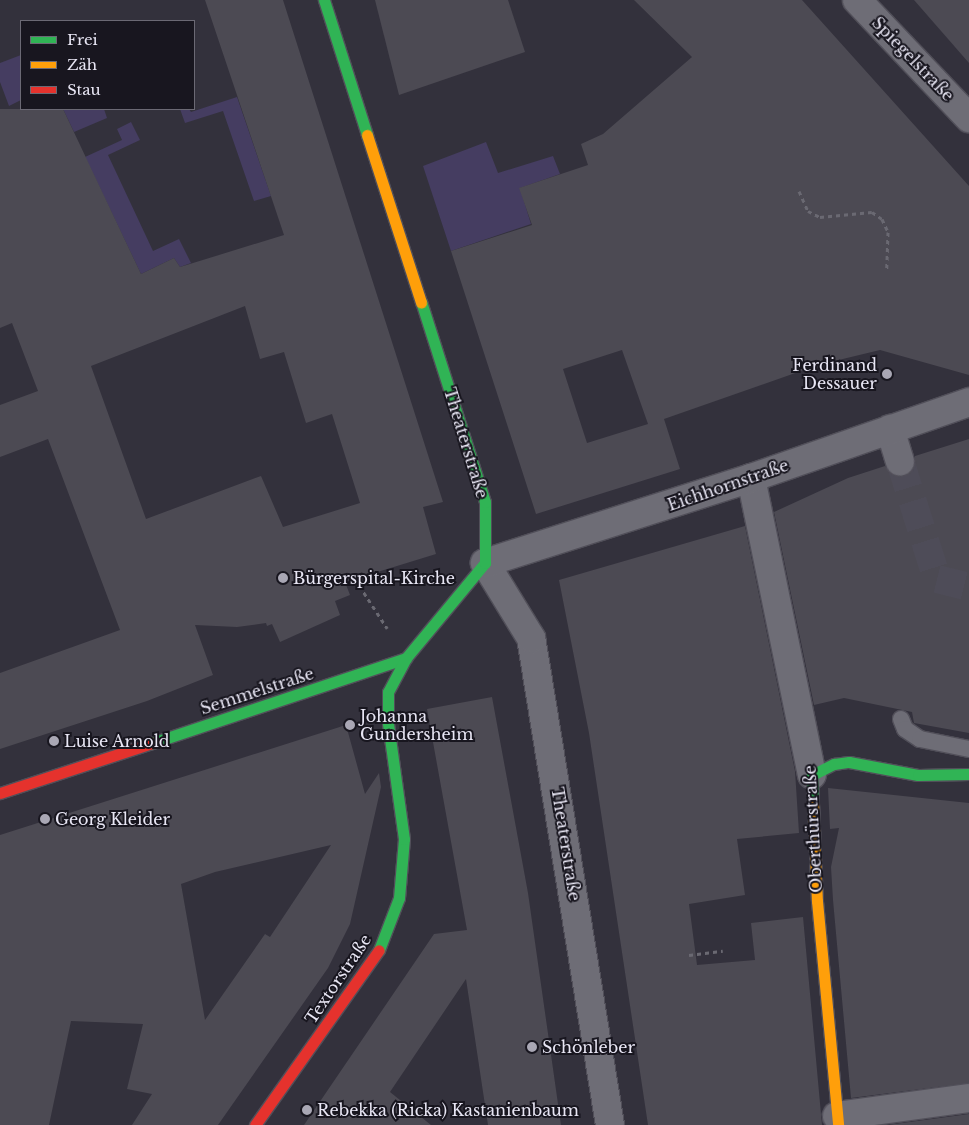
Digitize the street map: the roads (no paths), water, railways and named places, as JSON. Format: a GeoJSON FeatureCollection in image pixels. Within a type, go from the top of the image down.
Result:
{"type":"FeatureCollection","features":[{"type":"Feature","properties":{"kind":"street","name":"Theaterstraße"},"geometry":{"type":"LineString","coordinates":[[324,0],[485,502],[485,563],[531,638],[546,714],[610,1125]]}},
{"type":"Feature","properties":{"kind":"street","name":"Spiegelstraße"},"geometry":{"type":"LineString","coordinates":[[857,0],[969,118]]}},
{"type":"Feature","properties":{"kind":"street","name":"Eichhornstraße"},"geometry":{"type":"LineString","coordinates":[[485,563],[751,478],[969,402]]}},
{"type":"Feature","properties":{"kind":"street"},"geometry":{"type":"LineString","coordinates":[[890,429],[900,461]]}},
{"type":"Feature","properties":{"kind":"street","name":"Oberthürstraße"},"geometry":{"type":"LineString","coordinates":[[751,478],[812,775],[817,901],[837,1120]]}},
{"type":"Feature","properties":{"kind":"street"},"geometry":{"type":"LineString","coordinates":[[406,658],[485,563]]}},
{"type":"Feature","properties":{"kind":"street","name":"Semmelstraße"},"geometry":{"type":"LineString","coordinates":[[0,792],[406,658]]}},
{"type":"Feature","properties":{"kind":"street","name":"Textorstraße"},"geometry":{"type":"LineString","coordinates":[[255,1125],[381,947],[399,898],[404,839],[388,723],[388,692],[406,658]]}},
{"type":"Feature","properties":{"kind":"street"},"geometry":{"type":"LineString","coordinates":[[812,775],[834,764],[849,762],[918,776],[969,774]]}},
{"type":"Feature","properties":{"kind":"street"},"geometry":{"type":"LineString","coordinates":[[837,1120],[969,1098]]}},
{"type":"Feature","properties":{"kind":"lane"},"geometry":{"type":"LineString","coordinates":[[901,719],[905,729],[920,738],[969,748]]}},
{"type":"Feature","properties":{"kind":"tunnel"},"geometry":{"type":"LineString","coordinates":[[900,461],[937,579],[969,587]]}},
{"type":"Feature","properties":{"kind":"place","name":"Ferdinand Dessauer"},"geometry":{"type":"Point","coordinates":[887,374]}},
{"type":"Feature","properties":{"kind":"place","name":"Bürgerspital-Kirche"},"geometry":{"type":"Point","coordinates":[283,578]}},
{"type":"Feature","properties":{"kind":"place","name":"Johanna Gundersheim"},"geometry":{"type":"Point","coordinates":[350,725]}},
{"type":"Feature","properties":{"kind":"place","name":"Luise Arnold"},"geometry":{"type":"Point","coordinates":[54,741]}},
{"type":"Feature","properties":{"kind":"place","name":"Georg Kleider"},"geometry":{"type":"Point","coordinates":[45,819]}},
{"type":"Feature","properties":{"kind":"place","name":"Schönleber"},"geometry":{"type":"Point","coordinates":[532,1047]}},
{"type":"Feature","properties":{"kind":"place","name":"Rebekka (Ricka) Kastanienbaum"},"geometry":{"type":"Point","coordinates":[307,1110]}}]}
